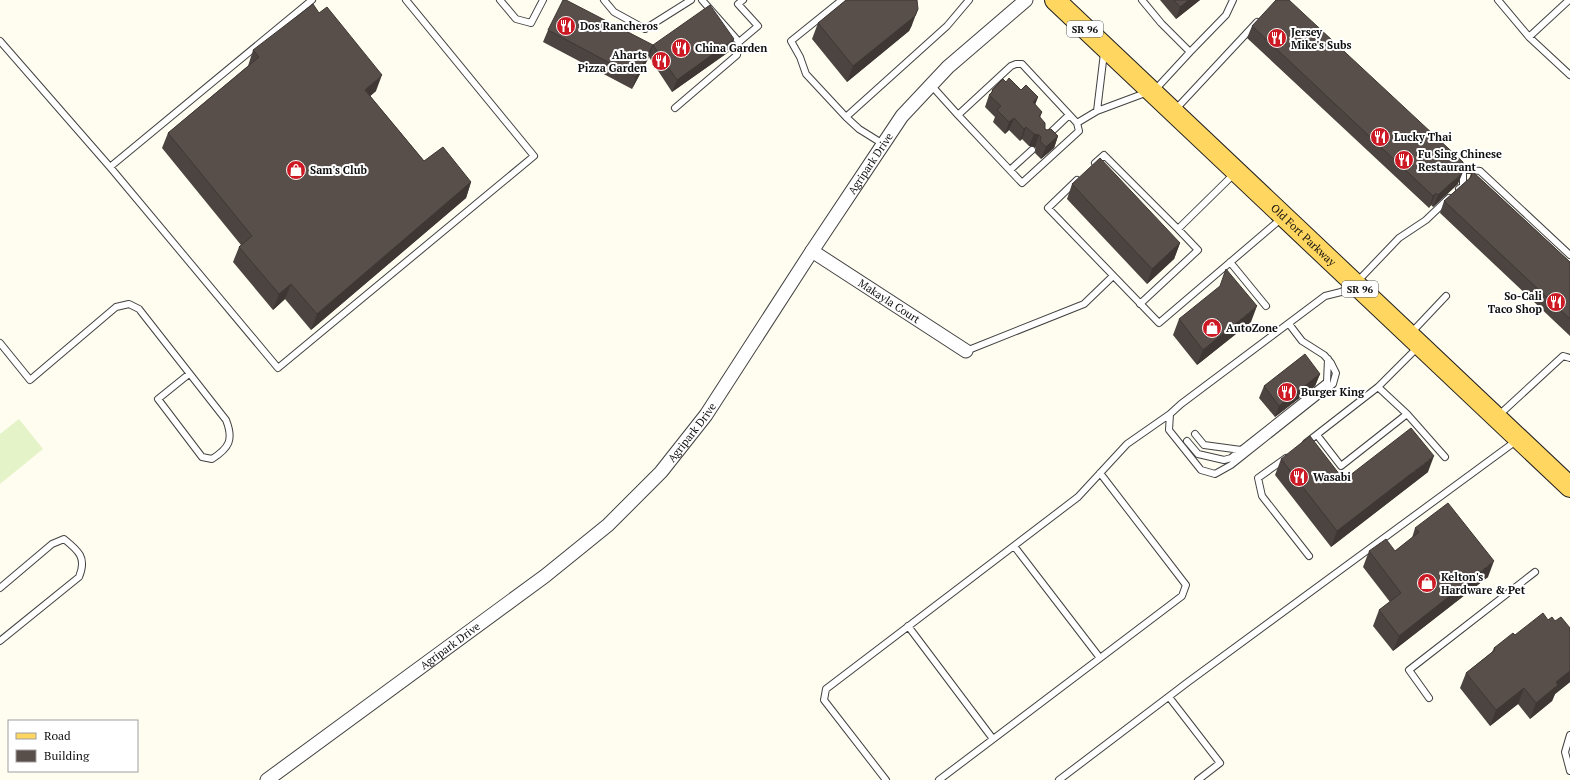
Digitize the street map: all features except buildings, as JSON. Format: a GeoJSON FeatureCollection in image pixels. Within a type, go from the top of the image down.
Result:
{"type":"FeatureCollection","features":[{"type":"Feature","properties":{"kind":"main road","name":"Old Fort Parkway"},"geometry":{"type":"LineString","coordinates":[[1055,0],[1570,487]]}},
{"type":"Feature","properties":{"kind":"street","name":"Agripark Drive"},"geometry":{"type":"LineString","coordinates":[[267,780],[545,576],[608,525],[661,472],[706,416],[812,250],[902,116],[948,67],[1026,0]]}},
{"type":"Feature","properties":{"kind":"street","name":"Makayla Court"},"geometry":{"type":"LineString","coordinates":[[812,250],[966,351]]}},
{"type":"Feature","properties":{"kind":"lane"},"geometry":{"type":"LineString","coordinates":[[110,167],[312,0]]}},
{"type":"Feature","properties":{"kind":"lane"},"geometry":{"type":"LineString","coordinates":[[0,41],[110,167],[278,368],[534,156],[406,0]]}},
{"type":"Feature","properties":{"kind":"lane"},"geometry":{"type":"LineString","coordinates":[[500,0],[516,19],[532,23],[542,0]]}},
{"type":"Feature","properties":{"kind":"lane"},"geometry":{"type":"LineString","coordinates":[[604,0],[614,12],[645,29],[692,0]]}},
{"type":"Feature","properties":{"kind":"lane"},"geometry":{"type":"LineString","coordinates":[[702,0],[739,42]]}},
{"type":"Feature","properties":{"kind":"lane"},"geometry":{"type":"LineString","coordinates":[[842,0],[791,41],[800,57],[806,74],[859,130],[883,144]]}},
{"type":"Feature","properties":{"kind":"lane"},"geometry":{"type":"LineString","coordinates":[[846,117],[947,26],[969,0]]}},
{"type":"Feature","properties":{"kind":"lane"},"geometry":{"type":"LineString","coordinates":[[1142,0],[1161,23],[1190,52]]}},
{"type":"Feature","properties":{"kind":"lane"},"geometry":{"type":"LineString","coordinates":[[1498,0],[1529,37],[1570,75]]}},
{"type":"Feature","properties":{"kind":"lane"},"geometry":{"type":"LineString","coordinates":[[1529,37],[1569,0]]}},
{"type":"Feature","properties":{"kind":"lane"},"geometry":{"type":"LineString","coordinates":[[675,108],[737,55],[739,42],[758,26],[739,1]]}},
{"type":"Feature","properties":{"kind":"lane"},"geometry":{"type":"LineString","coordinates":[[1077,123],[1096,110],[1152,91],[1226,15],[1232,1]]}},
{"type":"Feature","properties":{"kind":"lane"},"geometry":{"type":"LineString","coordinates":[[1173,112],[1262,16]]}},
{"type":"Feature","properties":{"kind":"lane"},"geometry":{"type":"LineString","coordinates":[[1096,110],[1104,47]]}},
{"type":"Feature","properties":{"kind":"lane"},"geometry":{"type":"LineString","coordinates":[[930,85],[958,115],[1010,170],[1022,183],[1079,131],[1077,123],[1022,64],[1011,66],[958,115]]}},
{"type":"Feature","properties":{"kind":"lane"},"geometry":{"type":"LineString","coordinates":[[1044,138],[1069,115]]}},
{"type":"Feature","properties":{"kind":"lane"},"geometry":{"type":"LineString","coordinates":[[1010,170],[1032,150]]}},
{"type":"Feature","properties":{"kind":"lane"},"geometry":{"type":"LineString","coordinates":[[1092,165],[1104,155],[1178,228],[1198,250],[1140,304]]}},
{"type":"Feature","properties":{"kind":"lane"},"geometry":{"type":"LineString","coordinates":[[1457,164],[1463,169],[1480,171],[1570,255]]}},
{"type":"Feature","properties":{"kind":"lane"},"geometry":{"type":"LineString","coordinates":[[886,780],[824,700],[826,689],[1078,497],[1127,444],[1170,414],[1181,404],[1326,296],[1341,292],[1355,284],[1399,238],[1426,220],[1463,186],[1463,169]]}},
{"type":"Feature","properties":{"kind":"lane"},"geometry":{"type":"LineString","coordinates":[[1178,228],[1237,172]]}},
{"type":"Feature","properties":{"kind":"lane"},"geometry":{"type":"LineString","coordinates":[[1081,176],[1048,208],[1159,323],[1284,216]]}},
{"type":"Feature","properties":{"kind":"lane"},"geometry":{"type":"LineString","coordinates":[[1230,262],[1266,306]]}},
{"type":"Feature","properties":{"kind":"lane"},"geometry":{"type":"LineString","coordinates":[[966,351],[1084,304],[1113,276]]}},
{"type":"Feature","properties":{"kind":"lane"},"geometry":{"type":"LineString","coordinates":[[1299,448],[1378,387],[1446,296]]}},
{"type":"Feature","properties":{"kind":"lane"},"geometry":{"type":"LineString","coordinates":[[0,343],[30,380],[116,307],[129,304],[139,309],[226,420],[230,430],[230,440],[223,451],[212,459],[202,457],[158,399],[189,374]]}},
{"type":"Feature","properties":{"kind":"lane"},"geometry":{"type":"LineString","coordinates":[[1170,414],[1169,430],[1180,446],[1201,470],[1214,474],[1231,465],[1333,384],[1336,373],[1328,360],[1324,355],[1302,341],[1289,324]]}},
{"type":"Feature","properties":{"kind":"lane"},"geometry":{"type":"LineString","coordinates":[[1497,418],[1563,356],[1570,358]]}},
{"type":"Feature","properties":{"kind":"lane"},"geometry":{"type":"LineString","coordinates":[[1187,441],[1198,454],[1224,460],[1230,458],[1327,382],[1328,360]]}},
{"type":"Feature","properties":{"kind":"lane"},"geometry":{"type":"LineString","coordinates":[[1378,387],[1407,414],[1445,457]]}},
{"type":"Feature","properties":{"kind":"lane"},"geometry":{"type":"LineString","coordinates":[[1316,435],[1341,466],[1407,414]]}},
{"type":"Feature","properties":{"kind":"lane"},"geometry":{"type":"LineString","coordinates":[[1196,434],[1204,445],[1241,450]]}},
{"type":"Feature","properties":{"kind":"lane"},"geometry":{"type":"LineString","coordinates":[[1059,780],[1519,439]]}},
{"type":"Feature","properties":{"kind":"lane"},"geometry":{"type":"LineString","coordinates":[[1293,452],[1258,478],[1262,496],[1309,556]]}},
{"type":"Feature","properties":{"kind":"lane"},"geometry":{"type":"LineString","coordinates":[[939,780],[1182,596],[1186,585],[1100,473]]}},
{"type":"Feature","properties":{"kind":"lane"},"geometry":{"type":"LineString","coordinates":[[0,588],[52,544],[64,539],[79,551],[83,567],[78,577],[0,641]]}},
{"type":"Feature","properties":{"kind":"lane"},"geometry":{"type":"LineString","coordinates":[[1014,546],[1100,658]]}},
{"type":"Feature","properties":{"kind":"lane"},"geometry":{"type":"LineString","coordinates":[[1429,698],[1408,670],[1535,572]]}},
{"type":"Feature","properties":{"kind":"lane"},"geometry":{"type":"LineString","coordinates":[[908,626],[993,739]]}},
{"type":"Feature","properties":{"kind":"lane"},"geometry":{"type":"LineString","coordinates":[[1169,697],[1220,764],[1198,780]]}},
{"type":"Feature","properties":{"kind":"lane"},"geometry":{"type":"LineString","coordinates":[[1570,735],[1565,752],[1570,771]]}},
{"type":"Feature","properties":{"kind":"green space"},"geometry":{"type":"Polygon","coordinates":[[[19,419],[43,449],[0,484],[0,434],[19,419]]]}},
{"type":"Feature","properties":{"kind":"place","name":"Dos Rancheros"},"geometry":{"type":"Point","coordinates":[566,26]}},
{"type":"Feature","properties":{"kind":"place","name":"Jersey Mike's Subs"},"geometry":{"type":"Point","coordinates":[1277,38]}},
{"type":"Feature","properties":{"kind":"place","name":"China Garden"},"geometry":{"type":"Point","coordinates":[681,48]}},
{"type":"Feature","properties":{"kind":"place","name":"Aharts Pizza Garden"},"geometry":{"type":"Point","coordinates":[661,61]}},
{"type":"Feature","properties":{"kind":"place","name":"Lucky Thai"},"geometry":{"type":"Point","coordinates":[1380,137]}},
{"type":"Feature","properties":{"kind":"place","name":"Fu Sing Chinese Restaurant"},"geometry":{"type":"Point","coordinates":[1404,160]}},
{"type":"Feature","properties":{"kind":"place","name":"Sam's Club"},"geometry":{"type":"Point","coordinates":[296,170]}},
{"type":"Feature","properties":{"kind":"place","name":"So-Cali Taco Shop"},"geometry":{"type":"Point","coordinates":[1556,302]}},
{"type":"Feature","properties":{"kind":"place","name":"AutoZone"},"geometry":{"type":"Point","coordinates":[1212,328]}},
{"type":"Feature","properties":{"kind":"place","name":"Burger King"},"geometry":{"type":"Point","coordinates":[1287,392]}},
{"type":"Feature","properties":{"kind":"place","name":"Wasabi"},"geometry":{"type":"Point","coordinates":[1299,477]}},
{"type":"Feature","properties":{"kind":"place","name":"Kelton's Hardware & Pet"},"geometry":{"type":"Point","coordinates":[1427,583]}}]}
